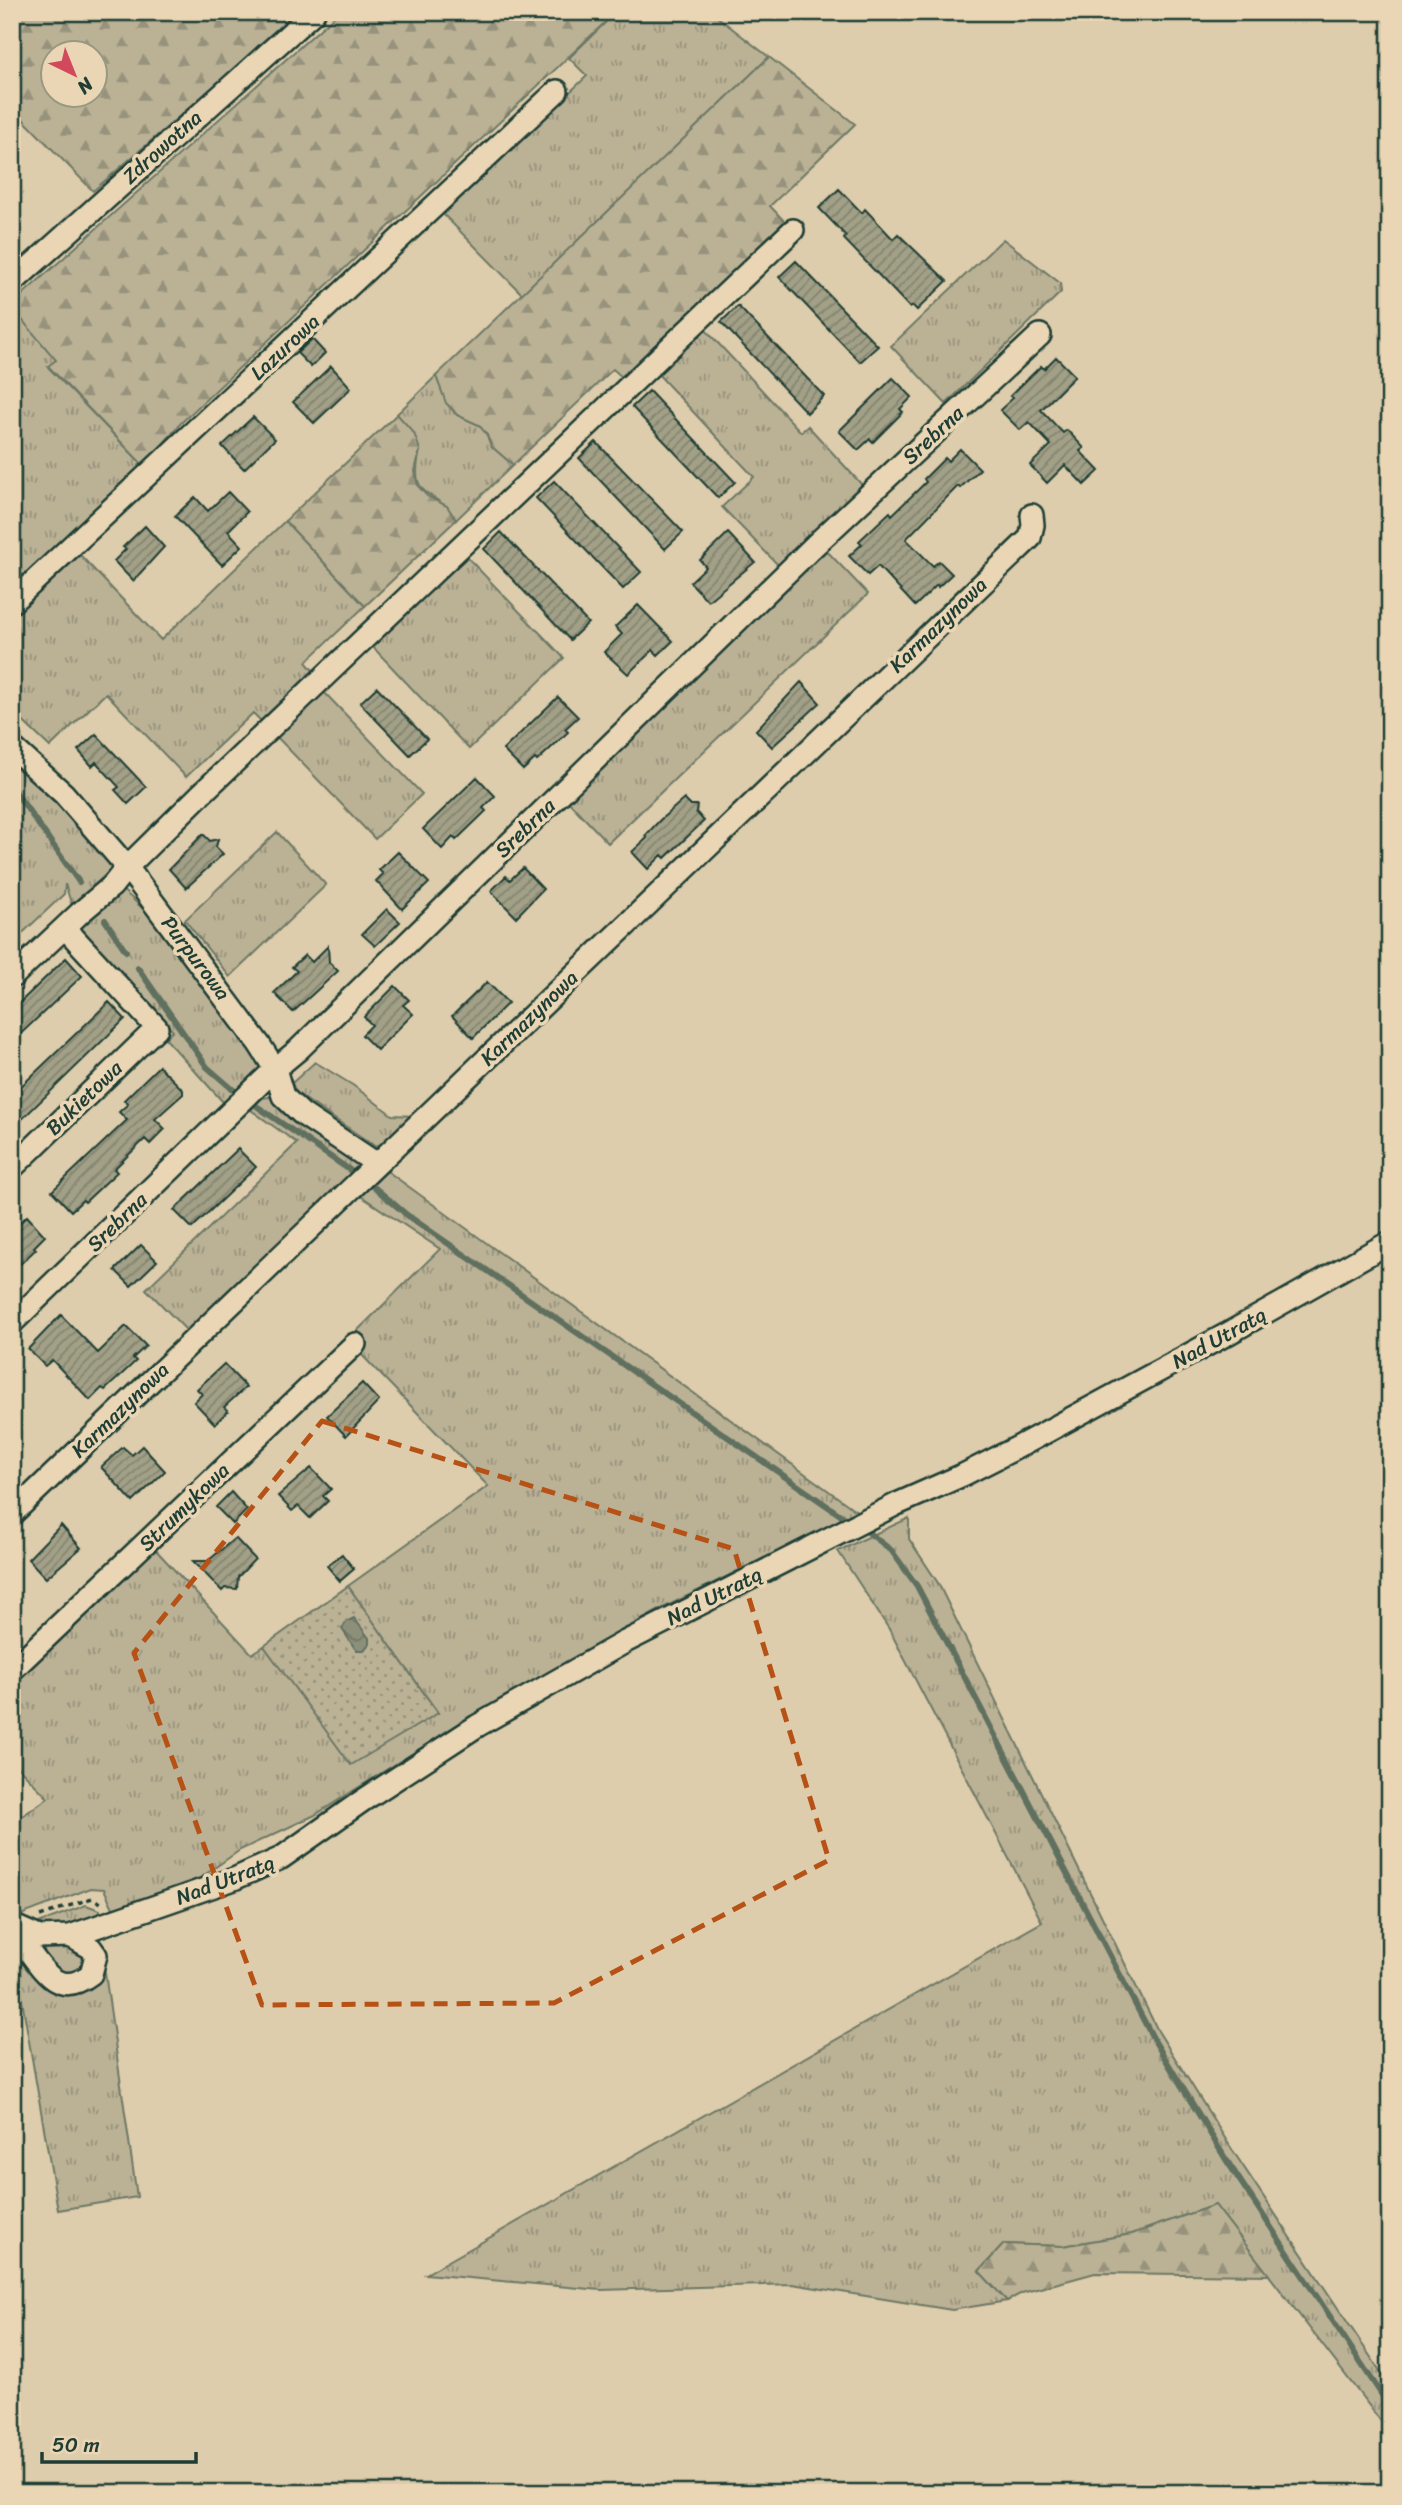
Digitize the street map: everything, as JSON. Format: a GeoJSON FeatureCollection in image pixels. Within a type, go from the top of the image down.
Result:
{"type":"FeatureCollection","features":[{"type":"Feature","properties":{"kind":"street","name":"Zdrowotna"},"geometry":{"type":"LineString","coordinates":[[15,275],[314,12]]}},
{"type":"Feature","properties":{"kind":"street","name":"Lazurowa"},"geometry":{"type":"LineString","coordinates":[[12,602],[557,91]]}},
{"type":"Feature","properties":{"kind":"street"},"geometry":{"type":"LineString","coordinates":[[12,977],[112,887],[127,867],[793,230]]}},
{"type":"Feature","properties":{"kind":"street","name":"Srebrna"},"geometry":{"type":"LineString","coordinates":[[12,1323],[275,1069],[298,1050],[815,545],[1040,335]]}},
{"type":"Feature","properties":{"kind":"street","name":"Karmazynowa"},"geometry":{"type":"LineString","coordinates":[[12,1514],[1030,538],[1032,514]]}},
{"type":"Feature","properties":{"kind":"street","name":"Purpurowa"},"geometry":{"type":"LineString","coordinates":[[12,747],[64,794],[127,867],[275,1069],[283,1096],[302,1114],[377,1164]]}},
{"type":"Feature","properties":{"kind":"street","name":"Bukietowa"},"geometry":{"type":"LineString","coordinates":[[12,1168],[157,1028],[65,928]]}},
{"type":"Feature","properties":{"kind":"street","name":"Nad Utratą"},"geometry":{"type":"LineString","coordinates":[[23,1936],[70,1937],[234,1879],[281,1858],[477,1726],[625,1642],[897,1504],[1022,1445],[1390,1242]]}},
{"type":"Feature","properties":{"kind":"street","name":"Strumykowa"},"geometry":{"type":"LineString","coordinates":[[12,1670],[355,1344]]}},
{"type":"Feature","properties":{"kind":"street"},"geometry":{"type":"LineString","coordinates":[[23,1936],[50,1979],[69,1986],[82,1982],[91,1974],[96,1955],[91,1948],[70,1937]]}},
{"type":"Feature","properties":{"kind":"path"},"geometry":{"type":"LineString","coordinates":[[23,1936],[92,1898],[102,1904],[105,1912]]}},
{"type":"Feature","properties":{"kind":"highlighted area"},"geometry":{"type":"Polygon","coordinates":[[[322,1421],[734,1549],[829,1860],[554,2003],[262,2005],[134,1653],[322,1421]]]}},
{"type":"Feature","properties":{"kind":"green space"},"geometry":{"type":"Polygon","coordinates":[[[12,12],[300,12],[93,191],[12,108],[12,12]]]}},
{"type":"Feature","properties":{"kind":"green space"},"geometry":{"type":"Polygon","coordinates":[[[339,12],[616,12],[181,423],[144,466],[48,366],[56,360],[12,308],[12,304],[339,12]]]}},
{"type":"Feature","properties":{"kind":"green space"},"geometry":{"type":"Polygon","coordinates":[[[616,12],[711,12],[769,57],[522,294],[442,213],[587,76],[569,58],[616,12]]]}},
{"type":"Feature","properties":{"kind":"green space"},"geometry":{"type":"Polygon","coordinates":[[[769,57],[855,124],[770,206],[788,225],[624,379],[613,369],[513,465],[491,446],[479,425],[457,415],[446,403],[436,376],[769,57]]]}},
{"type":"Feature","properties":{"kind":"green space"},"geometry":{"type":"Polygon","coordinates":[[[1003,239],[1060,283],[1061,292],[946,404],[891,346],[1003,239]]]}},
{"type":"Feature","properties":{"kind":"green space"},"geometry":{"type":"Polygon","coordinates":[[[12,308],[57,360],[48,367],[144,466],[12,587],[12,308]]]}},
{"type":"Feature","properties":{"kind":"green space"},"geometry":{"type":"Polygon","coordinates":[[[703,327],[801,432],[808,426],[863,486],[779,566],[722,507],[754,477],[656,372],[703,327]]]}},
{"type":"Feature","properties":{"kind":"green space"},"geometry":{"type":"Polygon","coordinates":[[[436,376],[447,403],[457,415],[479,425],[491,446],[513,465],[456,520],[448,509],[420,486],[417,467],[420,450],[397,414],[436,376]]]}},
{"type":"Feature","properties":{"kind":"green space"},"geometry":{"type":"Polygon","coordinates":[[[397,414],[414,433],[420,450],[415,471],[418,486],[427,496],[447,506],[456,520],[365,606],[285,521],[397,414]]]}},
{"type":"Feature","properties":{"kind":"green space"},"geometry":{"type":"Polygon","coordinates":[[[285,521],[365,606],[306,662],[316,674],[264,724],[253,713],[186,777],[106,693],[50,747],[12,711],[12,618],[80,555],[161,640],[285,521]]]}},
{"type":"Feature","properties":{"kind":"green space"},"geometry":{"type":"Polygon","coordinates":[[[824,548],[868,594],[608,843],[565,798],[824,548]]]}},
{"type":"Feature","properties":{"kind":"green space"},"geometry":{"type":"Polygon","coordinates":[[[464,554],[564,658],[469,749],[370,644],[464,554]]]}},
{"type":"Feature","properties":{"kind":"green space"},"geometry":{"type":"Polygon","coordinates":[[[322,690],[422,794],[375,839],[275,735],[322,690]]]}},
{"type":"Feature","properties":{"kind":"green space"},"geometry":{"type":"Polygon","coordinates":[[[12,759],[110,858],[114,867],[72,906],[65,884],[64,894],[12,943],[12,759]]]}},
{"type":"Feature","properties":{"kind":"green space"},"geometry":{"type":"Polygon","coordinates":[[[277,832],[326,885],[230,977],[185,920],[277,832]]]}},
{"type":"Feature","properties":{"kind":"green space"},"geometry":{"type":"Polygon","coordinates":[[[122,890],[157,924],[201,976],[254,1054],[261,1072],[234,1099],[223,1102],[165,1038],[173,1031],[78,929],[78,925],[122,890]]]}},
{"type":"Feature","properties":{"kind":"green space"},"geometry":{"type":"Polygon","coordinates":[[[315,1062],[354,1086],[392,1115],[414,1116],[386,1143],[375,1146],[296,1093],[292,1083],[315,1062]]]}},
{"type":"Feature","properties":{"kind":"green space"},"geometry":{"type":"Polygon","coordinates":[[[262,1098],[279,1098],[359,1158],[358,1167],[188,1332],[146,1289],[297,1143],[251,1110],[262,1098]]]}},
{"type":"Feature","properties":{"kind":"green space"},"geometry":{"type":"Polygon","coordinates":[[[387,1171],[862,1515],[663,1608],[457,1725],[315,1815],[240,1850],[190,1885],[134,1907],[113,1908],[104,1889],[91,1888],[21,1915],[12,1912],[12,1823],[48,1798],[12,1761],[12,1684],[154,1548],[252,1654],[264,1646],[351,1764],[438,1713],[348,1586],[488,1486],[360,1353],[350,1338],[440,1249],[361,1196],[387,1171]]]}},
{"type":"Feature","properties":{"kind":"green space"},"geometry":{"type":"Polygon","coordinates":[[[909,1518],[909,1539],[938,1583],[1158,2031],[1233,2151],[1390,2386],[1390,2433],[1215,2205],[1132,2234],[1063,2246],[1004,2244],[979,2271],[1007,2301],[952,2310],[792,2284],[601,2290],[426,2274],[1042,1922],[889,1629],[838,1551],[909,1518]]]}},
{"type":"Feature","properties":{"kind":"green space"},"geometry":{"type":"Polygon","coordinates":[[[348,1586],[438,1713],[351,1765],[264,1646],[348,1586]]]}},
{"type":"Feature","properties":{"kind":"green space"},"geometry":{"type":"Polygon","coordinates":[[[86,1905],[100,1910],[101,1915],[63,1927],[36,1924],[86,1905]]]}},
{"type":"Feature","properties":{"kind":"green space"},"geometry":{"type":"Polygon","coordinates":[[[38,1947],[71,1947],[88,1959],[86,1968],[63,1978],[38,1947]]]}},
{"type":"Feature","properties":{"kind":"green space"},"geometry":{"type":"Polygon","coordinates":[[[29,1963],[45,1985],[72,1991],[104,1966],[137,2197],[58,2210],[16,1965],[29,1963]]]}},
{"type":"Feature","properties":{"kind":"green space"},"geometry":{"type":"Polygon","coordinates":[[[1215,2205],[1269,2275],[1095,2273],[1022,2293],[1007,2301],[979,2271],[1004,2244],[1063,2246],[1132,2234],[1215,2205]]]}},
{"type":"Feature","properties":{"kind":"water"},"geometry":{"type":"Polygon","coordinates":[[[354,1618],[369,1638],[369,1644],[364,1650],[356,1650],[342,1629],[346,1622],[354,1618]]]}},
{"type":"Feature","properties":{"kind":"building"},"geometry":{"type":"Polygon","coordinates":[[[839,189],[862,213],[865,209],[893,239],[898,234],[947,281],[917,310],[913,306],[910,308],[844,239],[846,236],[819,208],[839,189]]]}},
{"type":"Feature","properties":{"kind":"building"},"geometry":{"type":"Polygon","coordinates":[[[796,261],[878,346],[860,362],[779,277],[796,261]]]}},
{"type":"Feature","properties":{"kind":"building"},"geometry":{"type":"Polygon","coordinates":[[[738,306],[824,396],[807,413],[721,322],[738,306]]]}},
{"type":"Feature","properties":{"kind":"building"},"geometry":{"type":"Polygon","coordinates":[[[312,339],[325,353],[311,367],[297,353],[312,339]]]}},
{"type":"Feature","properties":{"kind":"building"},"geometry":{"type":"Polygon","coordinates":[[[1056,357],[1075,376],[1041,410],[1063,433],[1067,430],[1084,448],[1080,451],[1099,471],[1084,485],[1065,465],[1047,483],[1030,465],[1051,445],[1029,422],[1020,430],[1000,410],[1013,398],[1010,396],[1041,366],[1044,369],[1056,357]]]}},
{"type":"Feature","properties":{"kind":"building"},"geometry":{"type":"Polygon","coordinates":[[[331,366],[351,388],[314,423],[293,402],[331,366]]]}},
{"type":"Feature","properties":{"kind":"building"},"geometry":{"type":"Polygon","coordinates":[[[893,378],[912,397],[900,409],[903,412],[873,442],[870,439],[858,450],[839,431],[893,378]]]}},
{"type":"Feature","properties":{"kind":"building"},"geometry":{"type":"Polygon","coordinates":[[[649,391],[735,482],[718,498],[632,407],[649,391]]]}},
{"type":"Feature","properties":{"kind":"building"},"geometry":{"type":"Polygon","coordinates":[[[253,417],[275,439],[244,469],[222,446],[253,417]]]}},
{"type":"Feature","properties":{"kind":"building"},"geometry":{"type":"Polygon","coordinates":[[[596,442],[683,532],[665,549],[579,458],[596,442]]]}},
{"type":"Feature","properties":{"kind":"building"},"geometry":{"type":"Polygon","coordinates":[[[960,449],[980,469],[960,488],[958,486],[906,539],[933,566],[939,561],[952,574],[915,606],[878,566],[868,575],[849,556],[862,544],[859,541],[890,512],[892,515],[926,482],[924,479],[945,458],[948,461],[960,449]]]}},
{"type":"Feature","properties":{"kind":"building"},"geometry":{"type":"Polygon","coordinates":[[[554,481],[641,572],[623,589],[536,498],[554,481]]]}},
{"type":"Feature","properties":{"kind":"building"},"geometry":{"type":"Polygon","coordinates":[[[228,492],[247,512],[228,531],[242,546],[222,565],[175,516],[195,497],[208,511],[228,492]]]}},
{"type":"Feature","properties":{"kind":"building"},"geometry":{"type":"Polygon","coordinates":[[[145,526],[164,547],[133,581],[114,561],[126,549],[123,547],[145,526]]]}},
{"type":"Feature","properties":{"kind":"building"},"geometry":{"type":"Polygon","coordinates":[[[501,532],[588,623],[570,640],[484,549],[501,532]]]}},
{"type":"Feature","properties":{"kind":"building"},"geometry":{"type":"Polygon","coordinates":[[[728,533],[755,562],[708,601],[690,582],[706,567],[700,560],[728,533]]]}},
{"type":"Feature","properties":{"kind":"building"},"geometry":{"type":"Polygon","coordinates":[[[638,605],[673,641],[658,655],[653,650],[628,674],[604,652],[622,634],[615,627],[638,605]]]}},
{"type":"Feature","properties":{"kind":"building"},"geometry":{"type":"Polygon","coordinates":[[[801,682],[820,703],[772,747],[756,730],[801,682]]]}},
{"type":"Feature","properties":{"kind":"building"},"geometry":{"type":"Polygon","coordinates":[[[377,687],[427,739],[410,755],[360,703],[377,687]]]}},
{"type":"Feature","properties":{"kind":"building"},"geometry":{"type":"Polygon","coordinates":[[[558,697],[578,717],[565,729],[568,732],[537,761],[535,759],[523,770],[503,750],[558,697]]]}},
{"type":"Feature","properties":{"kind":"building"},"geometry":{"type":"Polygon","coordinates":[[[96,734],[146,787],[128,804],[115,790],[119,787],[96,762],[92,766],[78,750],[96,734]]]}},
{"type":"Feature","properties":{"kind":"building"},"geometry":{"type":"Polygon","coordinates":[[[477,777],[495,796],[483,808],[486,811],[456,840],[453,837],[442,849],[423,829],[477,777]]]}},
{"type":"Feature","properties":{"kind":"building"},"geometry":{"type":"Polygon","coordinates":[[[684,799],[690,805],[697,805],[696,812],[704,821],[665,858],[662,855],[648,869],[632,852],[660,820],[684,799]]]}},
{"type":"Feature","properties":{"kind":"building"},"geometry":{"type":"Polygon","coordinates":[[[203,834],[210,841],[218,839],[216,847],[223,854],[186,888],[169,869],[203,834]]]}},
{"type":"Feature","properties":{"kind":"building"},"geometry":{"type":"Polygon","coordinates":[[[398,852],[429,883],[402,909],[376,881],[383,874],[379,870],[398,852]]]}},
{"type":"Feature","properties":{"kind":"building"},"geometry":{"type":"Polygon","coordinates":[[[523,868],[543,889],[516,917],[491,891],[506,876],[510,880],[523,868]]]}},
{"type":"Feature","properties":{"kind":"building"},"geometry":{"type":"Polygon","coordinates":[[[387,909],[400,922],[375,946],[362,934],[387,909]]]}},
{"type":"Feature","properties":{"kind":"building"},"geometry":{"type":"Polygon","coordinates":[[[328,946],[329,962],[338,971],[293,1012],[274,993],[297,971],[292,967],[305,955],[312,962],[328,946]]]}},
{"type":"Feature","properties":{"kind":"building"},"geometry":{"type":"Polygon","coordinates":[[[66,958],[82,976],[12,1042],[12,1010],[66,958]]]}},
{"type":"Feature","properties":{"kind":"building"},"geometry":{"type":"Polygon","coordinates":[[[487,982],[508,1003],[473,1038],[452,1016],[487,982]]]}},
{"type":"Feature","properties":{"kind":"building"},"geometry":{"type":"Polygon","coordinates":[[[395,986],[409,1000],[403,1005],[413,1014],[377,1050],[362,1035],[372,1025],[364,1017],[395,986]]]}},
{"type":"Feature","properties":{"kind":"building"},"geometry":{"type":"Polygon","coordinates":[[[109,1002],[125,1019],[12,1129],[12,1095],[109,1002]]]}},
{"type":"Feature","properties":{"kind":"building"},"geometry":{"type":"Polygon","coordinates":[[[159,1066],[183,1090],[183,1094],[155,1119],[165,1129],[150,1144],[145,1139],[114,1169],[117,1172],[85,1202],[83,1200],[71,1211],[52,1191],[127,1120],[119,1112],[128,1104],[124,1100],[159,1066]]]}},
{"type":"Feature","properties":{"kind":"building"},"geometry":{"type":"Polygon","coordinates":[[[238,1149],[256,1167],[192,1228],[174,1210],[238,1149]]]}},
{"type":"Feature","properties":{"kind":"building"},"geometry":{"type":"Polygon","coordinates":[[[27,1216],[45,1236],[34,1247],[36,1249],[12,1272],[12,1230],[27,1216]]]}},
{"type":"Feature","properties":{"kind":"building"},"geometry":{"type":"Polygon","coordinates":[[[141,1245],[157,1261],[131,1286],[115,1270],[141,1245]]]}},
{"type":"Feature","properties":{"kind":"building"},"geometry":{"type":"Polygon","coordinates":[[[61,1315],[98,1353],[126,1326],[146,1346],[133,1358],[136,1361],[90,1400],[52,1360],[45,1366],[28,1349],[61,1315]]]}},
{"type":"Feature","properties":{"kind":"building"},"geometry":{"type":"Polygon","coordinates":[[[224,1364],[246,1387],[224,1407],[228,1411],[215,1424],[194,1402],[202,1394],[197,1389],[224,1364]]]}},
{"type":"Feature","properties":{"kind":"building"},"geometry":{"type":"Polygon","coordinates":[[[362,1383],[379,1401],[346,1436],[327,1416],[362,1383]]]}},
{"type":"Feature","properties":{"kind":"building"},"geometry":{"type":"Polygon","coordinates":[[[142,1446],[165,1471],[133,1502],[101,1467],[123,1447],[132,1455],[142,1446]]]}},
{"type":"Feature","properties":{"kind":"building"},"geometry":{"type":"Polygon","coordinates":[[[311,1468],[331,1489],[323,1496],[328,1501],[310,1518],[298,1506],[292,1511],[278,1496],[311,1468]]]}},
{"type":"Feature","properties":{"kind":"building"},"geometry":{"type":"Polygon","coordinates":[[[231,1492],[247,1510],[233,1524],[216,1507],[231,1492]]]}},
{"type":"Feature","properties":{"kind":"building"},"geometry":{"type":"Polygon","coordinates":[[[61,1525],[81,1548],[46,1578],[28,1559],[61,1525]]]}},
{"type":"Feature","properties":{"kind":"building"},"geometry":{"type":"Polygon","coordinates":[[[235,1538],[255,1559],[238,1577],[237,1589],[225,1588],[222,1591],[193,1561],[208,1561],[235,1538]]]}},
{"type":"Feature","properties":{"kind":"building"},"geometry":{"type":"Polygon","coordinates":[[[342,1554],[354,1569],[340,1581],[327,1566],[342,1554]]]}},
{"type":"Feature","properties":{"kind":"waterway"},"geometry":{"type":"LineString","coordinates":[[12,787],[79,882]]}},
{"type":"Feature","properties":{"kind":"waterway"},"geometry":{"type":"LineString","coordinates":[[105,920],[126,951]]}},
{"type":"Feature","properties":{"kind":"waterway"},"geometry":{"type":"LineString","coordinates":[[138,968],[207,1067],[237,1093]]}},
{"type":"Feature","properties":{"kind":"waterway"},"geometry":{"type":"LineString","coordinates":[[258,1107],[351,1171]]}},
{"type":"Feature","properties":{"kind":"waterway"},"geometry":{"type":"LineString","coordinates":[[374,1187],[407,1215],[849,1521]]}},
{"type":"Feature","properties":{"kind":"waterway"},"geometry":{"type":"LineString","coordinates":[[869,1533],[891,1550],[917,1586],[1154,2040],[1225,2158],[1390,2407]]}}]}
